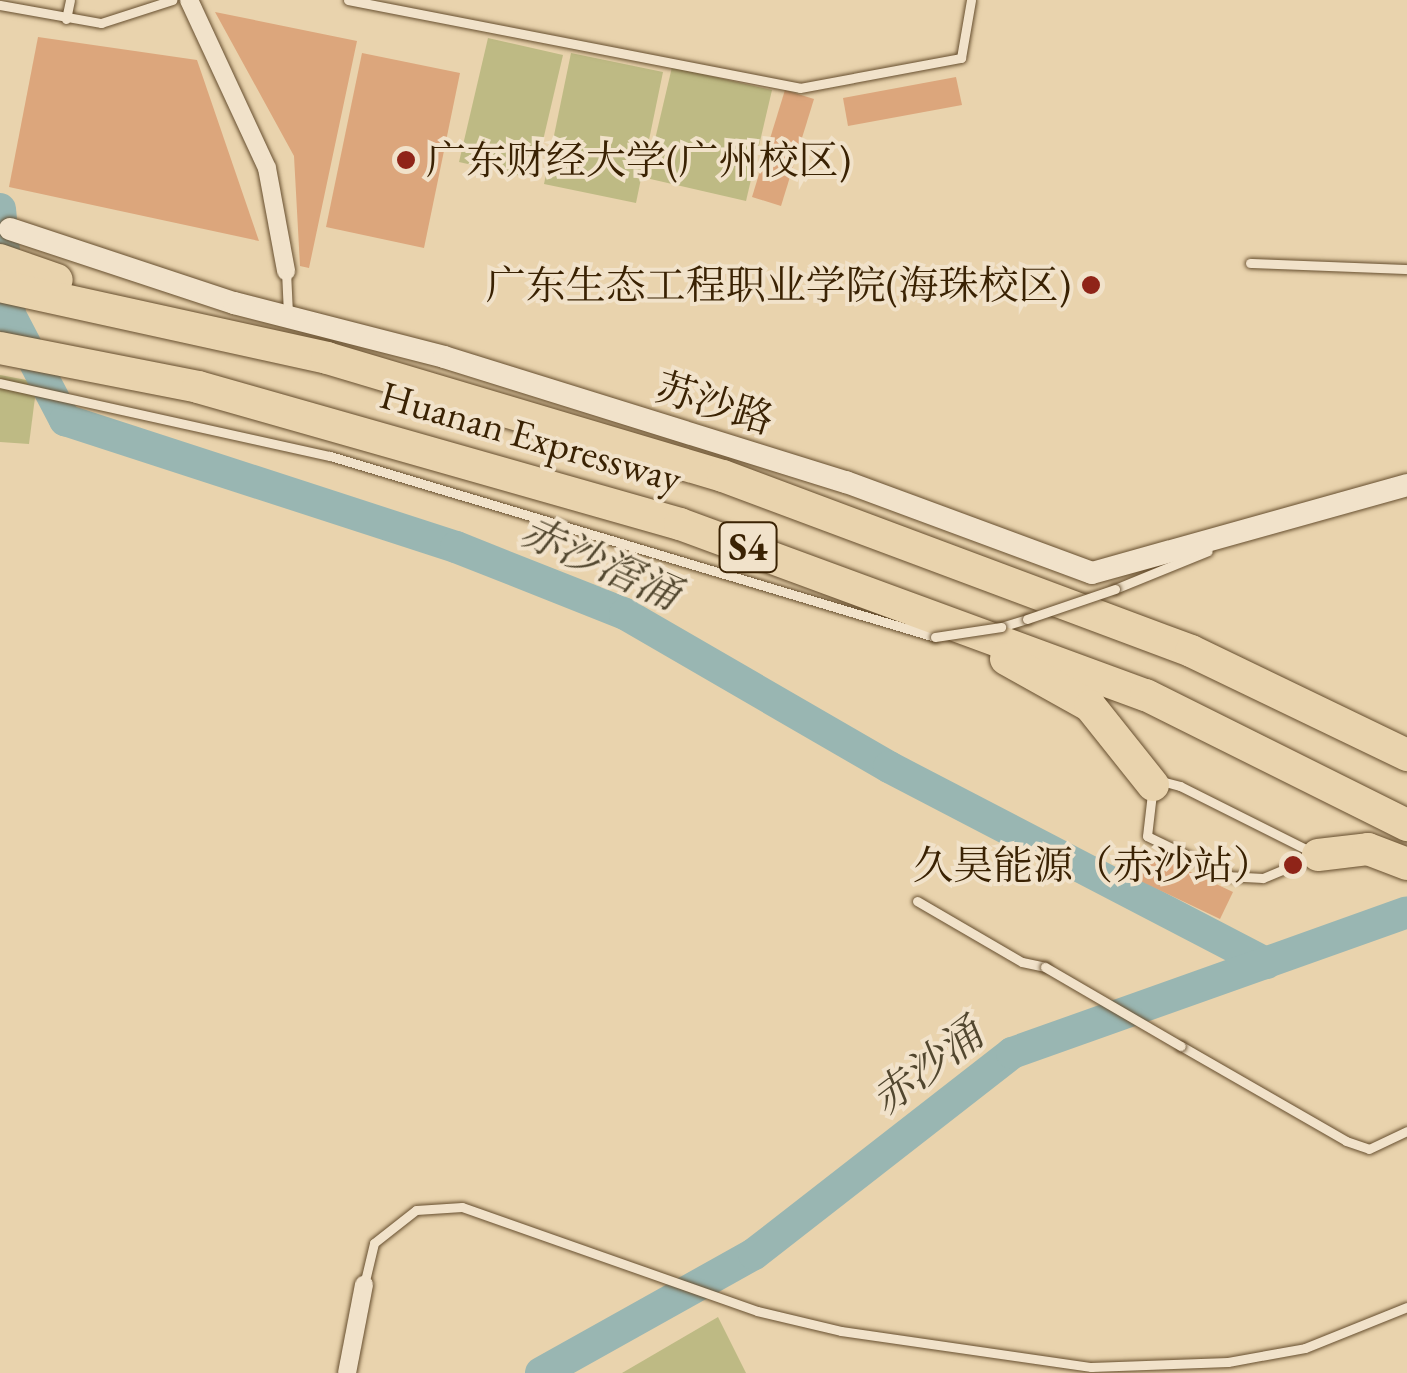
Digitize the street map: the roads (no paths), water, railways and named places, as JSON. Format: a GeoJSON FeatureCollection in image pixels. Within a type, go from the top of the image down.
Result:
{"type":"FeatureCollection","features":[{"type":"Feature","properties":{"kind":"highway"},"geometry":{"type":"LineString","coordinates":[[3,237],[65,290]]}},
{"type":"Feature","properties":{"kind":"highway","name":"Huanan Expressway"},"geometry":{"type":"LineString","coordinates":[[0,286],[65,290],[248,337],[723,476],[935,550],[1191,651],[1407,754]]}},
{"type":"Feature","properties":{"kind":"highway","name":"Huanan Expressway"},"geometry":{"type":"LineString","coordinates":[[0,348],[57,357],[418,445],[680,524],[1146,695],[1407,825]]}},
{"type":"Feature","properties":{"kind":"highway"},"geometry":{"type":"LineString","coordinates":[[868,590],[1090,706],[1153,785]]}},
{"type":"Feature","properties":{"kind":"highway"},"geometry":{"type":"LineString","coordinates":[[1318,855],[1368,849],[1407,864]]}},
{"type":"Feature","properties":{"kind":"street"},"geometry":{"type":"LineString","coordinates":[[189,0],[266,168],[286,272]]}},
{"type":"Feature","properties":{"kind":"street","name":"苏沙路"},"geometry":{"type":"LineString","coordinates":[[3,237],[234,303],[288,314],[846,482],[1070,569],[1113,570],[1407,485]]}},
{"type":"Feature","properties":{"kind":"street"},"geometry":{"type":"LineString","coordinates":[[346,1373],[364,1286]]}},
{"type":"Feature","properties":{"kind":"lane"},"geometry":{"type":"LineString","coordinates":[[37,13],[39,0]]}},
{"type":"Feature","properties":{"kind":"lane"},"geometry":{"type":"LineString","coordinates":[[66,19],[70,0]]}},
{"type":"Feature","properties":{"kind":"lane"},"geometry":{"type":"LineString","coordinates":[[0,5],[66,19],[122,22],[172,0]]}},
{"type":"Feature","properties":{"kind":"lane"},"geometry":{"type":"LineString","coordinates":[[348,0],[800,88],[961,58],[971,0]]}},
{"type":"Feature","properties":{"kind":"lane"},"geometry":{"type":"LineString","coordinates":[[1250,263],[1407,269]]}},
{"type":"Feature","properties":{"kind":"lane"},"geometry":{"type":"LineString","coordinates":[[286,272],[288,314]]}},
{"type":"Feature","properties":{"kind":"lane"},"geometry":{"type":"LineString","coordinates":[[0,383],[114,404],[330,456],[935,637],[1001,628],[1154,577],[1242,534]]}},
{"type":"Feature","properties":{"kind":"lane"},"geometry":{"type":"LineString","coordinates":[[1153,785],[1180,786],[1318,855],[1263,878],[1230,876],[1148,836],[1153,785]]}},
{"type":"Feature","properties":{"kind":"lane"},"geometry":{"type":"LineString","coordinates":[[917,901],[1022,962],[1045,968],[1346,1141],[1369,1149],[1407,1131]]}},
{"type":"Feature","properties":{"kind":"lane"},"geometry":{"type":"LineString","coordinates":[[364,1286],[374,1243],[416,1210],[462,1207],[757,1311],[841,1331],[1091,1367],[1228,1362],[1305,1348],[1407,1307]]}},
{"type":"Feature","properties":{"kind":"waterway","name":"赤沙滘涌"},"geometry":{"type":"LineString","coordinates":[[0,209],[10,315],[65,420],[456,547],[625,614],[889,767],[1266,963]]}},
{"type":"Feature","properties":{"kind":"waterway","name":"赤沙涌"},"geometry":{"type":"LineString","coordinates":[[541,1373],[754,1254],[1012,1053],[1407,912]]}},
{"type":"Feature","properties":{"kind":"place","name":"广东财经大学(广州校区)"},"geometry":{"type":"Point","coordinates":[406,160]}},
{"type":"Feature","properties":{"kind":"place","name":"广东生态工程职业学院(海珠校区)"},"geometry":{"type":"Point","coordinates":[1091,285]}},
{"type":"Feature","properties":{"kind":"place","name":"久昊能源（赤沙站）"},"geometry":{"type":"Point","coordinates":[1293,865]}}]}
